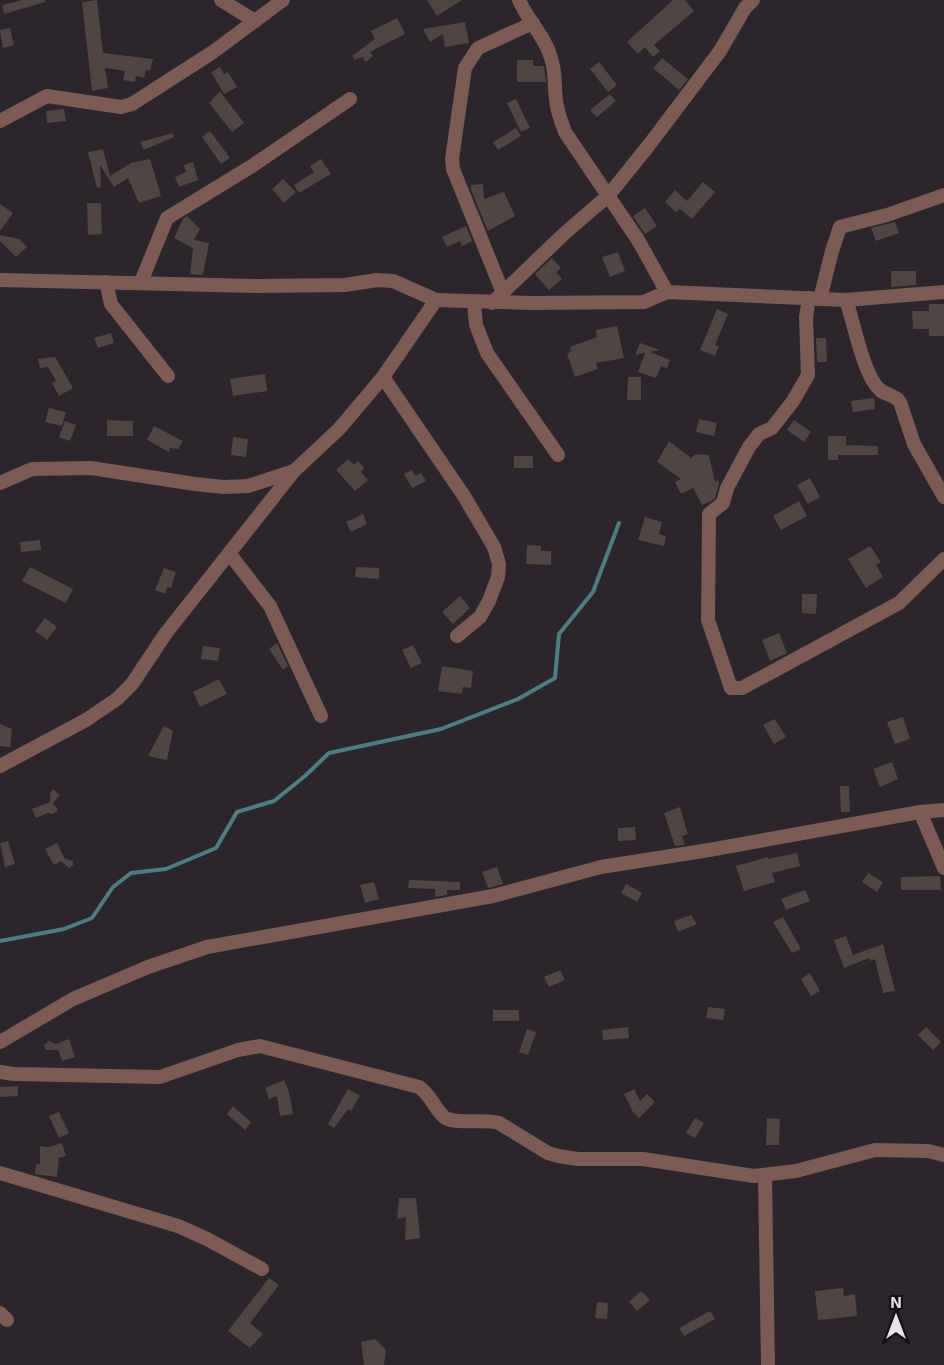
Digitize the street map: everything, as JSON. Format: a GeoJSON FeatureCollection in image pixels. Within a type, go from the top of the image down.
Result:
{"type":"FeatureCollection","features":[{"type":"Feature","properties":{"kind":"street"},"geometry":{"type":"LineString","coordinates":[[221,0],[255,21]]}},
{"type":"Feature","properties":{"kind":"street"},"geometry":{"type":"LineString","coordinates":[[0,121],[47,96],[121,107],[132,104],[213,52],[283,0]]}},
{"type":"Feature","properties":{"kind":"street"},"geometry":{"type":"LineString","coordinates":[[519,0],[544,40],[550,55],[555,73],[558,112],[565,132],[638,240],[667,292]]}},
{"type":"Feature","properties":{"kind":"street"},"geometry":{"type":"LineString","coordinates":[[497,298],[566,232],[608,196],[720,51],[745,8],[753,0]]}},
{"type":"Feature","properties":{"kind":"street"},"geometry":{"type":"LineString","coordinates":[[497,298],[453,169],[452,159],[465,68],[478,48],[533,23]]}},
{"type":"Feature","properties":{"kind":"street"},"geometry":{"type":"LineString","coordinates":[[141,282],[167,218],[252,166],[350,99]]}},
{"type":"Feature","properties":{"kind":"street"},"geometry":{"type":"LineString","coordinates":[[944,195],[887,215],[840,227],[806,317],[808,375],[793,401],[772,428],[759,434],[749,447],[727,489],[723,502],[709,514],[708,620],[731,688],[742,688],[899,603],[944,559]]}},
{"type":"Feature","properties":{"kind":"street"},"geometry":{"type":"LineString","coordinates":[[0,280],[256,286],[345,285],[377,280],[393,281],[436,300],[474,302],[497,298],[644,302],[667,292],[846,300],[944,292]]}},
{"type":"Feature","properties":{"kind":"street"},"geometry":{"type":"LineString","coordinates":[[106,282],[111,304],[168,376]]}},
{"type":"Feature","properties":{"kind":"street"},"geometry":{"type":"LineString","coordinates":[[0,766],[86,720],[123,694],[166,633],[294,471],[339,429],[383,377],[436,300]]}},
{"type":"Feature","properties":{"kind":"street"},"geometry":{"type":"LineString","coordinates":[[846,300],[859,345],[872,377],[880,390],[900,402],[914,444],[944,496]]}},
{"type":"Feature","properties":{"kind":"street"},"geometry":{"type":"LineString","coordinates":[[474,302],[476,325],[487,353],[558,455]]}},
{"type":"Feature","properties":{"kind":"street"},"geometry":{"type":"LineString","coordinates":[[383,377],[464,496],[494,547],[499,564],[498,577],[480,617],[457,636]]}},
{"type":"Feature","properties":{"kind":"street"},"geometry":{"type":"LineString","coordinates":[[0,483],[32,469],[91,468],[224,487],[248,486],[294,471]]}},
{"type":"Feature","properties":{"kind":"street"},"geometry":{"type":"LineString","coordinates":[[229,553],[270,606],[321,716]]}},
{"type":"Feature","properties":{"kind":"street"},"geometry":{"type":"LineString","coordinates":[[0,1042],[73,999],[148,967],[207,947],[493,896],[601,867],[920,812],[944,810]]}},
{"type":"Feature","properties":{"kind":"street"},"geometry":{"type":"LineString","coordinates":[[920,812],[944,868]]}},
{"type":"Feature","properties":{"kind":"street"},"geometry":{"type":"LineString","coordinates":[[0,1072],[160,1077],[238,1050],[260,1046],[419,1087],[425,1090],[444,1118],[453,1121],[490,1120],[499,1123],[548,1153],[578,1160],[643,1160],[765,1176],[796,1171],[875,1150],[928,1151],[944,1155]]}},
{"type":"Feature","properties":{"kind":"street"},"geometry":{"type":"LineString","coordinates":[[0,1173],[178,1226],[262,1269]]}},
{"type":"Feature","properties":{"kind":"street"},"geometry":{"type":"LineString","coordinates":[[765,1176],[768,1365]]}},
{"type":"Feature","properties":{"kind":"building"},"geometry":{"type":"Polygon","coordinates":[[[22,0],[45,0],[45,2],[4,14],[2,5],[22,0]]]}},
{"type":"Feature","properties":{"kind":"building"},"geometry":{"type":"Polygon","coordinates":[[[97,0],[103,53],[153,59],[150,71],[146,70],[144,78],[136,76],[135,82],[123,80],[125,71],[105,68],[108,88],[92,91],[82,2],[97,0]]]}},
{"type":"Feature","properties":{"kind":"building"},"geometry":{"type":"Polygon","coordinates":[[[427,0],[462,0],[437,16],[427,0]]]}},
{"type":"Feature","properties":{"kind":"building"},"geometry":{"type":"Polygon","coordinates":[[[673,0],[685,0],[694,11],[654,45],[660,51],[653,57],[645,47],[638,54],[627,42],[673,0]]]}},
{"type":"Feature","properties":{"kind":"building"},"geometry":{"type":"Polygon","coordinates":[[[397,18],[405,34],[370,52],[373,56],[366,62],[362,57],[355,60],[352,56],[375,39],[371,31],[397,18]]]}},
{"type":"Feature","properties":{"kind":"building"},"geometry":{"type":"Polygon","coordinates":[[[465,22],[469,43],[445,47],[443,34],[430,42],[423,29],[465,22]]]}},
{"type":"Feature","properties":{"kind":"building"},"geometry":{"type":"Polygon","coordinates":[[[10,28],[14,45],[3,48],[0,30],[10,28]]]}},
{"type":"Feature","properties":{"kind":"building"},"geometry":{"type":"Polygon","coordinates":[[[662,58],[688,79],[679,90],[653,68],[662,58]]]}},
{"type":"Feature","properties":{"kind":"building"},"geometry":{"type":"Polygon","coordinates":[[[517,60],[533,60],[533,66],[544,66],[546,82],[517,82],[517,60]]]}},
{"type":"Feature","properties":{"kind":"building"},"geometry":{"type":"Polygon","coordinates":[[[599,62],[617,85],[608,92],[590,69],[599,62]]]}},
{"type":"Feature","properties":{"kind":"building"},"geometry":{"type":"Polygon","coordinates":[[[220,67],[224,74],[228,72],[237,87],[224,94],[211,72],[220,67]]]}},
{"type":"Feature","properties":{"kind":"building"},"geometry":{"type":"Polygon","coordinates":[[[220,91],[244,123],[232,132],[209,103],[220,91]]]}},
{"type":"Feature","properties":{"kind":"building"},"geometry":{"type":"Polygon","coordinates":[[[610,94],[616,101],[597,117],[590,110],[610,94]]]}},
{"type":"Feature","properties":{"kind":"building"},"geometry":{"type":"Polygon","coordinates":[[[516,99],[530,128],[521,132],[507,103],[516,99]]]}},
{"type":"Feature","properties":{"kind":"building"},"geometry":{"type":"Polygon","coordinates":[[[64,109],[66,121],[47,123],[46,111],[64,109]]]}},
{"type":"Feature","properties":{"kind":"building"},"geometry":{"type":"Polygon","coordinates":[[[516,128],[521,136],[498,150],[493,142],[516,128]]]}},
{"type":"Feature","properties":{"kind":"building"},"geometry":{"type":"Polygon","coordinates":[[[210,131],[230,158],[221,164],[202,137],[210,131]]]}},
{"type":"Feature","properties":{"kind":"building"},"geometry":{"type":"Polygon","coordinates":[[[173,133],[174,137],[144,150],[140,142],[173,133]]]}},
{"type":"Feature","properties":{"kind":"building"},"geometry":{"type":"Polygon","coordinates":[[[103,149],[110,176],[131,163],[150,159],[161,196],[139,203],[128,178],[114,187],[100,165],[101,187],[97,188],[88,152],[103,149]]]}},
{"type":"Feature","properties":{"kind":"building"},"geometry":{"type":"Polygon","coordinates":[[[321,159],[331,174],[299,193],[294,185],[314,172],[310,166],[321,159]]]}},
{"type":"Feature","properties":{"kind":"building"},"geometry":{"type":"Polygon","coordinates":[[[193,162],[198,180],[179,187],[175,177],[186,172],[184,165],[193,162]]]}},
{"type":"Feature","properties":{"kind":"building"},"geometry":{"type":"Polygon","coordinates":[[[283,179],[296,192],[284,203],[272,189],[283,179]]]}},
{"type":"Feature","properties":{"kind":"building"},"geometry":{"type":"Polygon","coordinates":[[[703,182],[715,192],[692,219],[680,209],[676,212],[665,202],[675,190],[687,201],[703,182]]]}},
{"type":"Feature","properties":{"kind":"building"},"geometry":{"type":"Polygon","coordinates":[[[483,184],[484,199],[504,192],[515,216],[488,231],[471,190],[471,185],[483,184]]]}},
{"type":"Feature","properties":{"kind":"building"},"geometry":{"type":"Polygon","coordinates":[[[87,203],[101,203],[102,234],[88,235],[87,203]]]}},
{"type":"Feature","properties":{"kind":"building"},"geometry":{"type":"Polygon","coordinates":[[[0,204],[13,213],[0,231],[0,204]]]}},
{"type":"Feature","properties":{"kind":"building"},"geometry":{"type":"Polygon","coordinates":[[[645,208],[657,226],[645,234],[633,216],[645,208]]]}},
{"type":"Feature","properties":{"kind":"building"},"geometry":{"type":"Polygon","coordinates":[[[187,216],[200,229],[194,240],[209,243],[203,275],[190,274],[193,248],[174,238],[183,219],[187,216]]]}},
{"type":"Feature","properties":{"kind":"building"},"geometry":{"type":"Polygon","coordinates":[[[895,222],[899,233],[876,241],[871,228],[895,222]]]}},
{"type":"Feature","properties":{"kind":"building"},"geometry":{"type":"Polygon","coordinates":[[[466,226],[472,241],[462,246],[460,241],[447,247],[442,237],[466,226]]]}},
{"type":"Feature","properties":{"kind":"building"},"geometry":{"type":"Polygon","coordinates":[[[0,235],[19,239],[27,247],[16,257],[0,241],[0,235]]]}},
{"type":"Feature","properties":{"kind":"building"},"geometry":{"type":"Polygon","coordinates":[[[618,252],[625,271],[610,277],[602,257],[618,252]]]}},
{"type":"Feature","properties":{"kind":"building"},"geometry":{"type":"Polygon","coordinates":[[[552,258],[561,268],[556,272],[562,279],[549,290],[535,274],[552,258]]]}},
{"type":"Feature","properties":{"kind":"building"},"geometry":{"type":"Polygon","coordinates":[[[891,271],[916,271],[916,285],[891,287],[891,271]]]}},
{"type":"Feature","properties":{"kind":"building"},"geometry":{"type":"Polygon","coordinates":[[[929,304],[944,304],[944,336],[929,336],[929,329],[913,329],[912,311],[929,311],[929,304]]]}},
{"type":"Feature","properties":{"kind":"building"},"geometry":{"type":"Polygon","coordinates":[[[717,309],[728,314],[715,345],[719,346],[715,356],[700,350],[717,309]]]}},
{"type":"Feature","properties":{"kind":"building"},"geometry":{"type":"Polygon","coordinates":[[[617,326],[624,358],[596,363],[598,369],[575,377],[567,354],[571,352],[570,347],[597,337],[596,330],[617,326]]]}},
{"type":"Feature","properties":{"kind":"building"},"geometry":{"type":"Polygon","coordinates":[[[111,333],[114,343],[98,348],[94,338],[111,333]]]}},
{"type":"Feature","properties":{"kind":"building"},"geometry":{"type":"Polygon","coordinates":[[[816,338],[826,338],[827,362],[817,362],[816,338]]]}},
{"type":"Feature","properties":{"kind":"building"},"geometry":{"type":"Polygon","coordinates":[[[640,343],[660,350],[650,352],[670,360],[667,368],[661,366],[656,378],[638,372],[645,353],[635,355],[640,343]]]}},
{"type":"Feature","properties":{"kind":"building"},"geometry":{"type":"Polygon","coordinates":[[[55,357],[73,388],[59,396],[52,383],[56,381],[48,367],[40,368],[38,359],[55,357]]]}},
{"type":"Feature","properties":{"kind":"building"},"geometry":{"type":"Polygon","coordinates":[[[265,374],[267,391],[233,396],[230,379],[265,374]]]}},
{"type":"Feature","properties":{"kind":"building"},"geometry":{"type":"Polygon","coordinates":[[[628,377],[641,377],[641,400],[627,400],[628,377]]]}},
{"type":"Feature","properties":{"kind":"building"},"geometry":{"type":"Polygon","coordinates":[[[874,398],[875,409],[853,412],[851,401],[874,398]]]}},
{"type":"Feature","properties":{"kind":"building"},"geometry":{"type":"Polygon","coordinates":[[[49,408],[66,412],[62,426],[45,422],[49,408]]]}},
{"type":"Feature","properties":{"kind":"building"},"geometry":{"type":"Polygon","coordinates":[[[699,419],[717,423],[714,436],[696,432],[699,419]]]}},
{"type":"Feature","properties":{"kind":"building"},"geometry":{"type":"Polygon","coordinates":[[[107,420],[133,421],[133,436],[107,436],[107,420]]]}},
{"type":"Feature","properties":{"kind":"building"},"geometry":{"type":"Polygon","coordinates":[[[794,420],[811,432],[804,442],[787,430],[794,420]]]}},
{"type":"Feature","properties":{"kind":"building"},"geometry":{"type":"Polygon","coordinates":[[[65,421],[76,425],[70,441],[59,437],[65,421]]]}},
{"type":"Feature","properties":{"kind":"building"},"geometry":{"type":"Polygon","coordinates":[[[154,426],[183,441],[178,449],[170,448],[169,452],[147,440],[154,426]]]}},
{"type":"Feature","properties":{"kind":"building"},"geometry":{"type":"Polygon","coordinates":[[[828,436],[846,436],[846,445],[878,446],[878,455],[838,455],[838,460],[828,460],[828,436]]]}},
{"type":"Feature","properties":{"kind":"building"},"geometry":{"type":"Polygon","coordinates":[[[233,437],[248,439],[246,457],[231,455],[233,437]]]}},
{"type":"Feature","properties":{"kind":"building"},"geometry":{"type":"Polygon","coordinates":[[[669,441],[691,458],[696,454],[709,455],[715,482],[718,480],[719,483],[715,498],[702,505],[693,488],[681,494],[675,482],[681,479],[657,462],[669,441]]]}},
{"type":"Feature","properties":{"kind":"building"},"geometry":{"type":"Polygon","coordinates":[[[514,456],[533,456],[533,468],[514,468],[514,456]]]}},
{"type":"Feature","properties":{"kind":"building"},"geometry":{"type":"Polygon","coordinates":[[[348,459],[354,465],[358,461],[364,468],[361,472],[368,480],[355,491],[336,470],[348,459]]]}},
{"type":"Feature","properties":{"kind":"building"},"geometry":{"type":"Polygon","coordinates":[[[412,470],[415,476],[421,473],[426,481],[412,488],[404,474],[412,470]]]}},
{"type":"Feature","properties":{"kind":"building"},"geometry":{"type":"Polygon","coordinates":[[[810,478],[820,497],[808,504],[797,485],[810,478]]]}},
{"type":"Feature","properties":{"kind":"building"},"geometry":{"type":"Polygon","coordinates":[[[799,501],[807,516],[781,530],[773,516],[799,501]]]}},
{"type":"Feature","properties":{"kind":"building"},"geometry":{"type":"Polygon","coordinates":[[[363,514],[367,524],[351,532],[346,522],[363,514]]]}},
{"type":"Feature","properties":{"kind":"building"},"geometry":{"type":"Polygon","coordinates":[[[645,517],[662,522],[659,534],[666,536],[664,546],[638,540],[645,517]]]}},
{"type":"Feature","properties":{"kind":"building"},"geometry":{"type":"Polygon","coordinates":[[[40,540],[41,550],[21,552],[20,542],[40,540]]]}},
{"type":"Feature","properties":{"kind":"building"},"geometry":{"type":"Polygon","coordinates":[[[527,545],[541,546],[541,551],[551,551],[551,565],[526,564],[527,545]]]}},
{"type":"Feature","properties":{"kind":"building"},"geometry":{"type":"Polygon","coordinates":[[[870,546],[881,562],[876,565],[883,577],[866,588],[848,559],[870,546]]]}},
{"type":"Feature","properties":{"kind":"building"},"geometry":{"type":"Polygon","coordinates":[[[30,567],[73,589],[66,603],[22,581],[30,567]]]}},
{"type":"Feature","properties":{"kind":"building"},"geometry":{"type":"Polygon","coordinates":[[[356,567],[379,568],[379,579],[355,577],[356,567]]]}},
{"type":"Feature","properties":{"kind":"building"},"geometry":{"type":"Polygon","coordinates":[[[164,568],[176,572],[171,588],[167,587],[165,594],[155,590],[164,568]]]}},
{"type":"Feature","properties":{"kind":"building"},"geometry":{"type":"Polygon","coordinates":[[[802,594],[817,594],[816,614],[802,613],[802,594]]]}},
{"type":"Feature","properties":{"kind":"building"},"geometry":{"type":"Polygon","coordinates":[[[460,596],[470,608],[453,624],[442,612],[460,596]]]}},
{"type":"Feature","properties":{"kind":"building"},"geometry":{"type":"Polygon","coordinates":[[[45,618],[57,627],[47,640],[35,631],[45,618]]]}},
{"type":"Feature","properties":{"kind":"building"},"geometry":{"type":"Polygon","coordinates":[[[779,633],[787,653],[770,661],[762,640],[779,633]]]}},
{"type":"Feature","properties":{"kind":"building"},"geometry":{"type":"Polygon","coordinates":[[[277,643],[288,666],[283,670],[269,649],[277,643]]]}},
{"type":"Feature","properties":{"kind":"building"},"geometry":{"type":"Polygon","coordinates":[[[413,645],[422,663],[411,668],[402,650],[413,645]]]}},
{"type":"Feature","properties":{"kind":"building"},"geometry":{"type":"Polygon","coordinates":[[[203,646],[220,648],[218,661],[201,659],[203,646]]]}},
{"type":"Feature","properties":{"kind":"building"},"geometry":{"type":"Polygon","coordinates":[[[442,666],[473,671],[471,688],[463,687],[462,694],[438,691],[442,666]]]}},
{"type":"Feature","properties":{"kind":"building"},"geometry":{"type":"Polygon","coordinates":[[[219,679],[227,694],[200,707],[193,692],[219,679]]]}},
{"type":"Feature","properties":{"kind":"building"},"geometry":{"type":"Polygon","coordinates":[[[903,717],[910,739],[895,744],[887,722],[903,717]]]}},
{"type":"Feature","properties":{"kind":"building"},"geometry":{"type":"Polygon","coordinates":[[[775,719],[786,737],[774,744],[763,725],[775,719]]]}},
{"type":"Feature","properties":{"kind":"building"},"geometry":{"type":"Polygon","coordinates":[[[0,724],[12,729],[10,747],[0,746],[0,724]]]}},
{"type":"Feature","properties":{"kind":"building"},"geometry":{"type":"Polygon","coordinates":[[[164,726],[173,731],[167,760],[148,756],[164,726]]]}},
{"type":"Feature","properties":{"kind":"building"},"geometry":{"type":"Polygon","coordinates":[[[892,762],[898,779],[880,787],[873,769],[892,762]]]}},
{"type":"Feature","properties":{"kind":"building"},"geometry":{"type":"Polygon","coordinates":[[[840,786],[849,786],[850,812],[841,812],[840,786]]]}},
{"type":"Feature","properties":{"kind":"building"},"geometry":{"type":"Polygon","coordinates":[[[53,789],[60,795],[53,803],[58,810],[53,814],[47,813],[36,818],[32,809],[50,802],[53,789]]]}},
{"type":"Feature","properties":{"kind":"building"},"geometry":{"type":"Polygon","coordinates":[[[680,807],[688,834],[682,836],[685,845],[675,846],[664,813],[680,807]]]}},
{"type":"Feature","properties":{"kind":"building"},"geometry":{"type":"Polygon","coordinates":[[[635,827],[636,840],[618,841],[618,828],[635,827]]]}},
{"type":"Feature","properties":{"kind":"building"},"geometry":{"type":"Polygon","coordinates":[[[8,841],[15,864],[5,867],[0,843],[8,841]]]}},
{"type":"Feature","properties":{"kind":"building"},"geometry":{"type":"Polygon","coordinates":[[[57,843],[65,859],[73,861],[73,865],[69,868],[61,861],[54,865],[45,849],[57,843]]]}},
{"type":"Feature","properties":{"kind":"building"},"geometry":{"type":"Polygon","coordinates":[[[797,853],[800,866],[772,873],[775,882],[744,891],[736,866],[768,857],[768,859],[797,853]]]}},
{"type":"Feature","properties":{"kind":"building"},"geometry":{"type":"Polygon","coordinates":[[[497,867],[503,884],[488,888],[482,872],[497,867]]]}},
{"type":"Feature","properties":{"kind":"building"},"geometry":{"type":"Polygon","coordinates":[[[868,873],[883,882],[877,892],[862,882],[868,873]]]}},
{"type":"Feature","properties":{"kind":"building"},"geometry":{"type":"Polygon","coordinates":[[[940,876],[941,890],[901,890],[901,877],[940,876]]]}},
{"type":"Feature","properties":{"kind":"building"},"geometry":{"type":"Polygon","coordinates":[[[409,880],[460,882],[460,890],[447,890],[447,895],[435,897],[435,889],[408,888],[409,880]]]}},
{"type":"Feature","properties":{"kind":"building"},"geometry":{"type":"Polygon","coordinates":[[[374,882],[379,899],[365,903],[360,885],[374,882]]]}},
{"type":"Feature","properties":{"kind":"building"},"geometry":{"type":"Polygon","coordinates":[[[626,884],[642,893],[637,902],[621,893],[626,884]]]}},
{"type":"Feature","properties":{"kind":"building"},"geometry":{"type":"Polygon","coordinates":[[[805,890],[810,901],[786,910],[781,899],[805,890]]]}},
{"type":"Feature","properties":{"kind":"building"},"geometry":{"type":"Polygon","coordinates":[[[691,915],[697,924],[678,932],[674,921],[691,915]]]}},
{"type":"Feature","properties":{"kind":"building"},"geometry":{"type":"Polygon","coordinates":[[[783,917],[801,949],[792,953],[773,922],[783,917]]]}},
{"type":"Feature","properties":{"kind":"building"},"geometry":{"type":"Polygon","coordinates":[[[846,936],[853,955],[883,944],[895,991],[883,993],[875,959],[870,961],[869,958],[844,968],[834,940],[846,936]]]}},
{"type":"Feature","properties":{"kind":"building"},"geometry":{"type":"Polygon","coordinates":[[[560,970],[565,980],[549,987],[544,977],[560,970]]]}},
{"type":"Feature","properties":{"kind":"building"},"geometry":{"type":"Polygon","coordinates":[[[810,973],[820,991],[811,996],[801,979],[810,973]]]}},
{"type":"Feature","properties":{"kind":"building"},"geometry":{"type":"Polygon","coordinates":[[[708,1007],[725,1009],[723,1020],[706,1018],[708,1007]]]}},
{"type":"Feature","properties":{"kind":"building"},"geometry":{"type":"Polygon","coordinates":[[[493,1010],[519,1010],[519,1021],[493,1021],[493,1010]]]}},
{"type":"Feature","properties":{"kind":"building"},"geometry":{"type":"Polygon","coordinates":[[[628,1027],[629,1038],[603,1040],[602,1030],[628,1027]]]}},
{"type":"Feature","properties":{"kind":"building"},"geometry":{"type":"Polygon","coordinates":[[[926,1027],[941,1042],[933,1050],[918,1035],[926,1027]]]}},
{"type":"Feature","properties":{"kind":"building"},"geometry":{"type":"Polygon","coordinates":[[[527,1029],[536,1032],[528,1055],[519,1052],[527,1029]]]}},
{"type":"Feature","properties":{"kind":"building"},"geometry":{"type":"Polygon","coordinates":[[[69,1039],[75,1057],[62,1061],[58,1050],[46,1050],[44,1045],[49,1041],[56,1044],[69,1039]]]}},
{"type":"Feature","properties":{"kind":"building"},"geometry":{"type":"Polygon","coordinates":[[[284,1080],[293,1114],[280,1116],[277,1096],[269,1099],[265,1088],[284,1080]]]}},
{"type":"Feature","properties":{"kind":"building"},"geometry":{"type":"Polygon","coordinates":[[[18,1086],[18,1096],[0,1097],[0,1087],[18,1086]]]}},
{"type":"Feature","properties":{"kind":"building"},"geometry":{"type":"Polygon","coordinates":[[[348,1089],[360,1096],[351,1111],[348,1109],[334,1128],[328,1124],[348,1089]]]}},
{"type":"Feature","properties":{"kind":"building"},"geometry":{"type":"Polygon","coordinates":[[[634,1089],[640,1101],[647,1094],[655,1102],[639,1118],[633,1112],[624,1094],[634,1089]]]}},
{"type":"Feature","properties":{"kind":"building"},"geometry":{"type":"Polygon","coordinates":[[[233,1106],[251,1122],[245,1130],[227,1114],[233,1106]]]}},
{"type":"Feature","properties":{"kind":"building"},"geometry":{"type":"Polygon","coordinates":[[[59,1112],[69,1133],[59,1138],[49,1116],[59,1112]]]}},
{"type":"Feature","properties":{"kind":"building"},"geometry":{"type":"Polygon","coordinates":[[[695,1118],[704,1123],[695,1138],[686,1133],[695,1118]]]}},
{"type":"Feature","properties":{"kind":"building"},"geometry":{"type":"Polygon","coordinates":[[[767,1118],[780,1119],[779,1145],[766,1145],[767,1118]]]}},
{"type":"Feature","properties":{"kind":"building"},"geometry":{"type":"Polygon","coordinates":[[[62,1143],[66,1156],[59,1158],[57,1177],[35,1174],[36,1164],[40,1164],[40,1146],[49,1147],[62,1143]]]}},
{"type":"Feature","properties":{"kind":"building"},"geometry":{"type":"Polygon","coordinates":[[[399,1198],[416,1198],[420,1238],[405,1240],[406,1217],[397,1219],[399,1198]]]}},
{"type":"Feature","properties":{"kind":"building"},"geometry":{"type":"Polygon","coordinates":[[[269,1278],[279,1285],[250,1323],[263,1334],[250,1348],[228,1331],[269,1278]]]}},
{"type":"Feature","properties":{"kind":"building"},"geometry":{"type":"Polygon","coordinates":[[[843,1288],[844,1296],[855,1294],[857,1316],[818,1320],[815,1291],[843,1288]]]}},
{"type":"Feature","properties":{"kind":"building"},"geometry":{"type":"Polygon","coordinates":[[[641,1291],[650,1300],[637,1311],[629,1302],[641,1291]]]}},
{"type":"Feature","properties":{"kind":"building"},"geometry":{"type":"Polygon","coordinates":[[[597,1302],[608,1303],[607,1319],[595,1318],[597,1302]]]}},
{"type":"Feature","properties":{"kind":"building"},"geometry":{"type":"Polygon","coordinates":[[[710,1311],[715,1319],[684,1336],[679,1328],[710,1311]]]}},
{"type":"Feature","properties":{"kind":"building"},"geometry":{"type":"Polygon","coordinates":[[[375,1339],[386,1350],[384,1365],[364,1365],[361,1342],[375,1339]]]}},
{"type":"Feature","properties":{"kind":"waterway"},"geometry":{"type":"LineString","coordinates":[[0,941],[64,929],[92,918],[113,887],[131,873],[166,869],[216,848],[237,812],[274,801],[329,753],[441,729],[518,699],[555,678],[559,634],[593,592],[619,523]]}}]}
